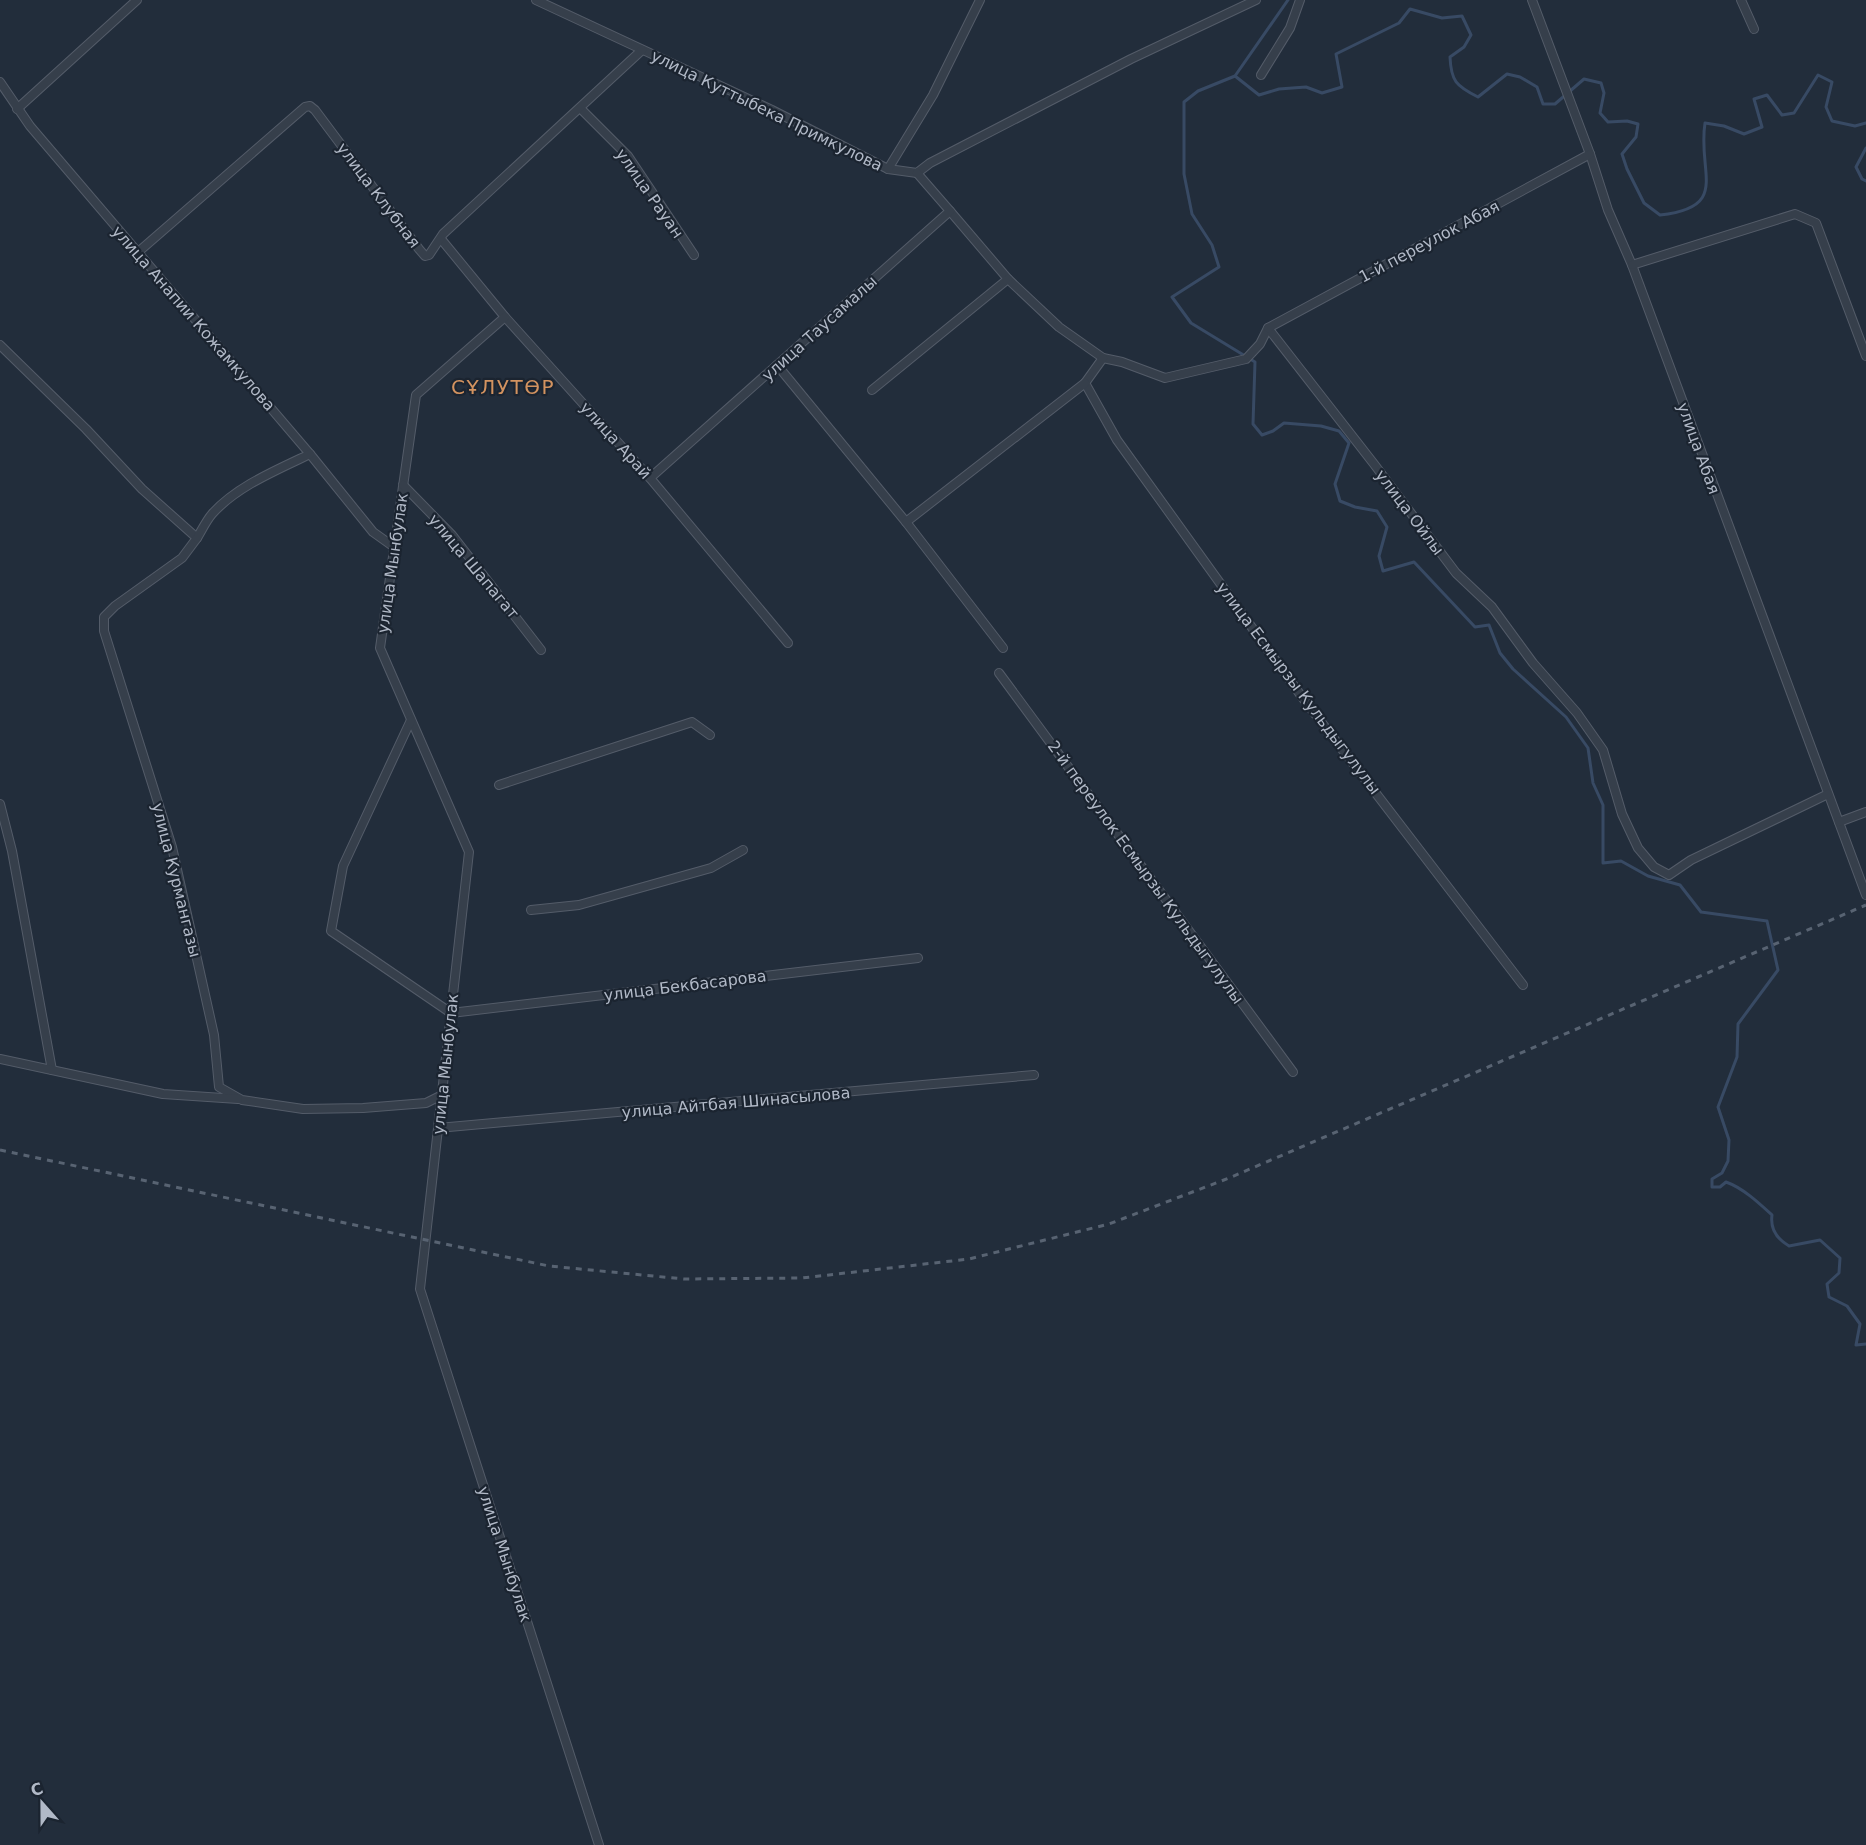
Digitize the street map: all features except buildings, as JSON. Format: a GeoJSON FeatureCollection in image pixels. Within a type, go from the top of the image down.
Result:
{"type":"FeatureCollection","features":[{"type":"Feature","properties":{"kind":"street"},"geometry":{"type":"LineString","coordinates":[[17,109],[137,0]]}},
{"type":"Feature","properties":{"kind":"street","name":"улица Куттыбека Примкулова"},"geometry":{"type":"LineString","coordinates":[[537,0],[772,110],[888,169],[917,173]]}},
{"type":"Feature","properties":{"kind":"street"},"geometry":{"type":"LineString","coordinates":[[888,169],[933,95],[980,0]]}},
{"type":"Feature","properties":{"kind":"street"},"geometry":{"type":"LineString","coordinates":[[1256,0],[1131,59],[930,163],[917,173],[1008,279],[1059,327],[1103,358],[1122,362],[1165,378],[1246,359],[1260,344],[1268,328]]}},
{"type":"Feature","properties":{"kind":"street"},"geometry":{"type":"LineString","coordinates":[[1261,75],[1290,28],[1300,0]]}},
{"type":"Feature","properties":{"kind":"street","name":"улица Абая"},"geometry":{"type":"LineString","coordinates":[[1532,0],[1590,154],[1608,210],[1632,265],[1866,896]]}},
{"type":"Feature","properties":{"kind":"street"},"geometry":{"type":"LineString","coordinates":[[1741,0],[1755,29]]}},
{"type":"Feature","properties":{"kind":"street","name":"улица Клубная"},"geometry":{"type":"LineString","coordinates":[[137,253],[304,107],[310,106],[425,256],[429,255],[443,234],[642,50]]}},
{"type":"Feature","properties":{"kind":"street","name":"улица Анапии Кожамкулова"},"geometry":{"type":"LineString","coordinates":[[0,82],[17,109],[310,454],[373,532],[394,547]]}},
{"type":"Feature","properties":{"kind":"street","name":"улица Рауан"},"geometry":{"type":"LineString","coordinates":[[580,108],[628,156],[694,255]]}},
{"type":"Feature","properties":{"kind":"street","name":"1-й переулок Абая"},"geometry":{"type":"LineString","coordinates":[[1268,328],[1590,154]]}},
{"type":"Feature","properties":{"kind":"street","name":"улица Таусамалы"},"geometry":{"type":"LineString","coordinates":[[651,478],[950,211]]}},
{"type":"Feature","properties":{"kind":"street"},"geometry":{"type":"LineString","coordinates":[[1632,265],[1795,214],[1816,223],[1866,356]]}},
{"type":"Feature","properties":{"kind":"street","name":"улица Арай"},"geometry":{"type":"LineString","coordinates":[[441,239],[505,317],[651,478],[788,643]]}},
{"type":"Feature","properties":{"kind":"street"},"geometry":{"type":"LineString","coordinates":[[872,390],[1008,279]]}},
{"type":"Feature","properties":{"kind":"street","name":"улица Мынбулак"},"geometry":{"type":"LineString","coordinates":[[505,317],[416,395],[380,648],[469,852],[420,1289],[599,1845]]}},
{"type":"Feature","properties":{"kind":"street","name":"улица Ойлы"},"geometry":{"type":"LineString","coordinates":[[1268,328],[1456,573],[1492,607],[1533,663],[1577,713],[1603,750],[1622,814],[1638,848],[1654,867],[1669,875],[1691,860],[1828,794]]}},
{"type":"Feature","properties":{"kind":"street"},"geometry":{"type":"LineString","coordinates":[[0,345],[164,509],[197,538],[218,508],[254,482],[310,454]]}},
{"type":"Feature","properties":{"kind":"street"},"geometry":{"type":"LineString","coordinates":[[906,522],[1084,383],[1103,358]]}},
{"type":"Feature","properties":{"kind":"street"},"geometry":{"type":"LineString","coordinates":[[777,365],[906,522],[1003,648]]}},
{"type":"Feature","properties":{"kind":"street","name":"улица Есмырзы Кульдыгулулы"},"geometry":{"type":"LineString","coordinates":[[1084,383],[1116,440],[1302,697],[1523,985]]}},
{"type":"Feature","properties":{"kind":"street","name":"улица Шапагат"},"geometry":{"type":"LineString","coordinates":[[403,485],[452,535],[541,650]]}},
{"type":"Feature","properties":{"kind":"street","name":"улица Курмангазы"},"geometry":{"type":"LineString","coordinates":[[197,538],[182,558],[104,617],[104,631],[172,847],[214,1035],[219,1087],[242,1100],[303,1109],[363,1108],[426,1103],[442,1095]]}},
{"type":"Feature","properties":{"kind":"street","name":"2-й переулок Есмырзы Кульдыгулулы"},"geometry":{"type":"LineString","coordinates":[[999,673],[1293,1072]]}},
{"type":"Feature","properties":{"kind":"street"},"geometry":{"type":"LineString","coordinates":[[411,720],[343,866],[331,931],[451,1013]]}},
{"type":"Feature","properties":{"kind":"street"},"geometry":{"type":"LineString","coordinates":[[500,785],[692,722],[710,735]]}},
{"type":"Feature","properties":{"kind":"street"},"geometry":{"type":"LineString","coordinates":[[0,804],[12,851],[52,1070]]}},
{"type":"Feature","properties":{"kind":"street"},"geometry":{"type":"LineString","coordinates":[[1839,822],[1866,812]]}},
{"type":"Feature","properties":{"kind":"street"},"geometry":{"type":"LineString","coordinates":[[531,910],[579,905],[711,868],[744,850]]}},
{"type":"Feature","properties":{"kind":"street","name":"улица Бекбасарова"},"geometry":{"type":"LineString","coordinates":[[451,1013],[918,958]]}},
{"type":"Feature","properties":{"kind":"street"},"geometry":{"type":"LineString","coordinates":[[0,1059],[163,1094],[242,1100]]}},
{"type":"Feature","properties":{"kind":"street","name":"улица Айтбая Шинасылова"},"geometry":{"type":"LineString","coordinates":[[438,1128],[1034,1075]]}},
{"type":"Feature","properties":{"kind":"waterway"},"geometry":{"type":"LineString","coordinates":[[1288,0],[1235,76],[1198,91],[1184,102],[1184,174],[1192,214],[1212,245],[1219,267],[1172,297],[1191,323],[1255,362],[1253,424],[1262,435],[1284,423],[1321,426],[1339,431],[1349,443],[1335,484],[1340,501],[1355,507],[1377,511],[1387,527],[1379,556],[1383,571],[1414,562],[1475,627],[1489,625],[1500,653],[1513,669],[1566,717],[1588,748],[1593,783],[1603,805],[1603,863],[1621,861],[1648,876],[1680,885],[1701,912],[1767,921],[1778,970],[1738,1024],[1737,1057],[1718,1107],[1729,1140],[1728,1161],[1722,1173],[1712,1179],[1712,1187],[1720,1187],[1726,1182],[1750,1196],[1772,1215],[1775,1233],[1789,1246],[1820,1240],[1840,1258],[1839,1273],[1827,1284],[1829,1297],[1847,1306],[1860,1324],[1856,1345],[1866,1344]]}},
{"type":"Feature","properties":{"kind":"waterway"},"geometry":{"type":"LineString","coordinates":[[1235,76],[1259,95],[1279,89],[1306,87],[1322,93],[1342,87],[1336,54],[1399,23],[1410,9],[1442,18],[1462,16],[1471,35],[1464,47],[1450,57],[1452,72],[1460,86],[1478,97],[1507,74],[1520,77],[1537,87],[1543,104],[1555,104],[1584,79],[1601,83],[1604,93],[1600,113],[1608,122],[1627,121],[1638,124],[1636,137],[1622,154],[1644,203],[1660,215],[1682,211],[1696,204],[1703,196],[1706,185],[1705,123],[1724,126],[1744,134],[1762,127],[1754,99],[1767,95],[1782,115],[1794,113],[1818,75],[1832,82],[1826,107],[1832,121],[1855,126],[1866,123]]}},
{"type":"Feature","properties":{"kind":"waterway"},"geometry":{"type":"LineString","coordinates":[[1866,148],[1856,167],[1862,179],[1866,181]]}},
{"type":"Feature","properties":{"kind":"railway"},"geometry":{"type":"LineString","coordinates":[[0,1150],[549,1266],[684,1279],[802,1278],[969,1259],[1109,1224],[1229,1178],[1866,905]]}},
{"type":"Feature","properties":{"kind":"district","name":"СҰЛУТӨР"},"geometry":{"type":"Point","coordinates":[503,387]}}]}
